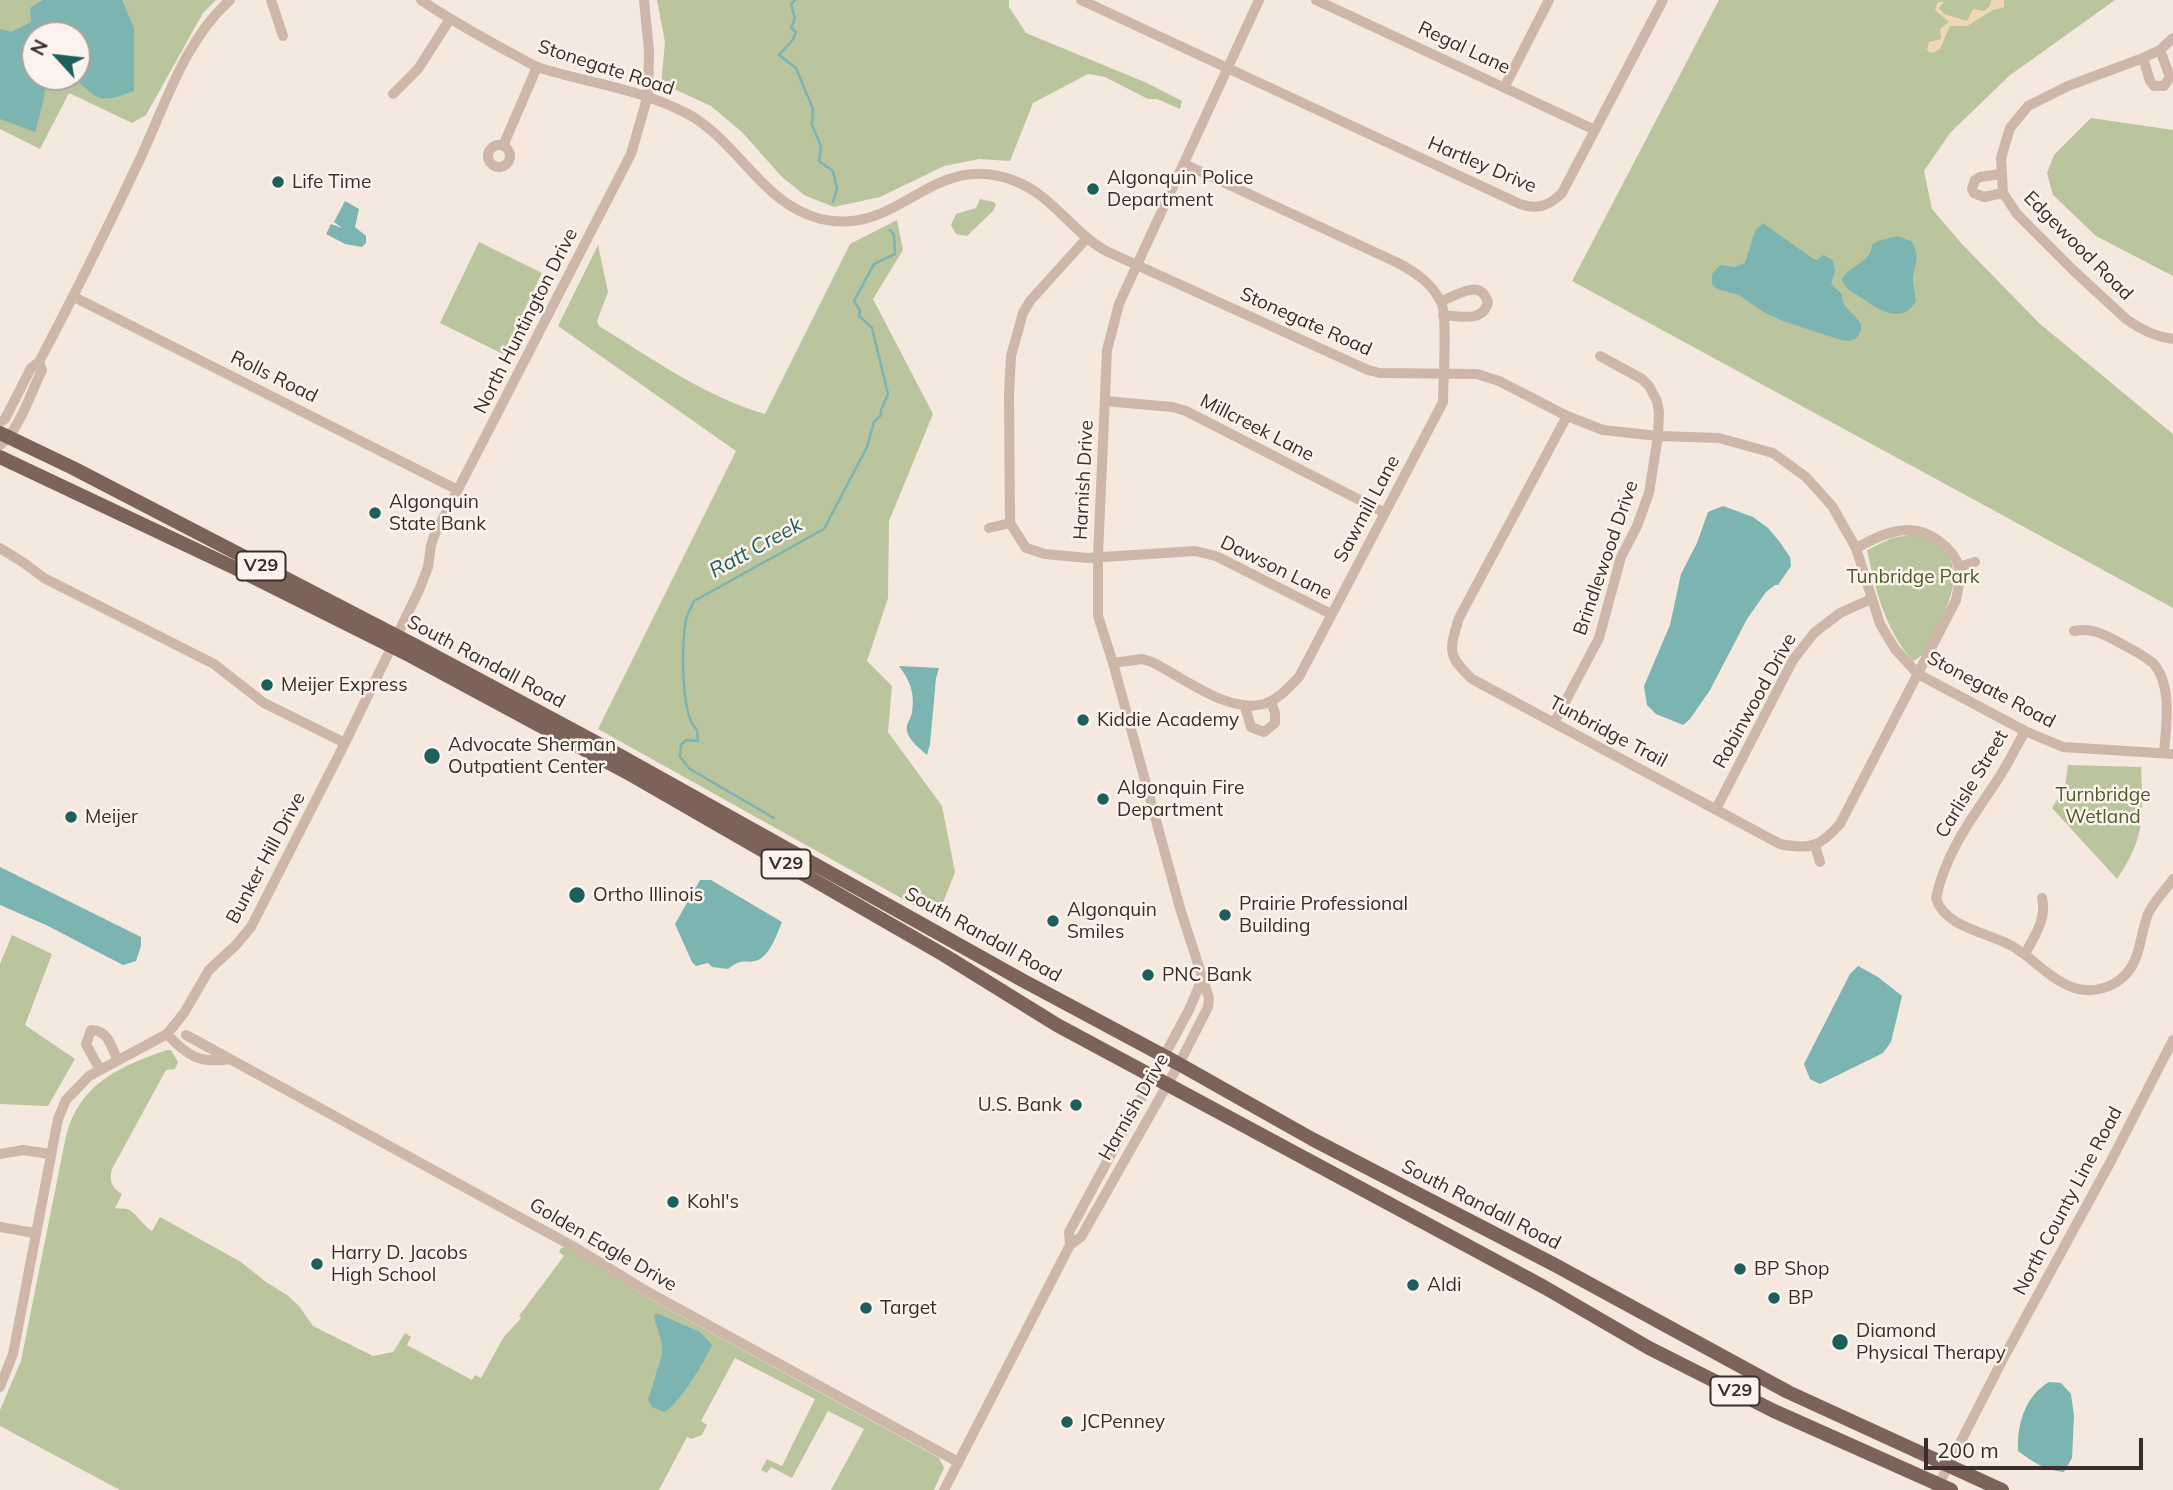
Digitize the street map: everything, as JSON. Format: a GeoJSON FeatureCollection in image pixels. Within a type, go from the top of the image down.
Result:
{"type":"FeatureCollection","features":[{"type":"Feature","properties":{"kind":"main road","name":"South Randall Road"},"geometry":{"type":"LineString","coordinates":[[3,439],[73,468],[394,641],[944,955],[1057,1025],[1520,1273],[1649,1348],[1774,1411],[1942,1488]]}},
{"type":"Feature","properties":{"kind":"main road","name":"South Randall Road"},"geometry":{"type":"LineString","coordinates":[[0,457],[284,592],[394,641],[620,755],[1312,1139],[1555,1265],[1788,1392],[2002,1490]]}},
{"type":"Feature","properties":{"kind":"street"},"geometry":{"type":"LineString","coordinates":[[0,422],[5,419],[31,368],[39,362],[74,297],[201,31],[230,0]]}},
{"type":"Feature","properties":{"kind":"street"},"geometry":{"type":"LineString","coordinates":[[271,0],[282,36]]}},
{"type":"Feature","properties":{"kind":"street","name":"Stonegate Road"},"geometry":{"type":"LineString","coordinates":[[421,0],[537,67],[648,95],[688,113],[719,136],[780,200],[800,213],[840,223],[883,215],[938,182],[961,175],[986,174],[1014,181],[1034,191],[1086,239],[1138,266],[1368,370],[1380,373],[1477,374],[1499,381],[1567,416],[1603,430],[1658,436],[1719,438],[1773,453],[1806,477],[1832,506],[1856,548],[1880,624],[1895,649],[1918,674],[2025,731],[2063,747],[2168,754]]}},
{"type":"Feature","properties":{"kind":"street","name":"North Huntington Drive"},"geometry":{"type":"LineString","coordinates":[[394,641],[428,567],[434,536],[569,279],[631,154],[648,95],[649,51],[644,0]]}},
{"type":"Feature","properties":{"kind":"street","name":"Hartley Drive"},"geometry":{"type":"LineString","coordinates":[[1082,0],[1528,207],[1544,206],[1562,193],[1663,0]]}},
{"type":"Feature","properties":{"kind":"street","name":"Harnish Drive"},"geometry":{"type":"LineString","coordinates":[[944,1490],[1070,1245],[1081,1237],[1208,1007],[1209,998],[1098,616],[1105,401],[1109,337],[1119,304],[1259,0]]}},
{"type":"Feature","properties":{"kind":"street","name":"Regal Lane"},"geometry":{"type":"LineString","coordinates":[[1316,0],[1331,3],[1595,130]]}},
{"type":"Feature","properties":{"kind":"street"},"geometry":{"type":"LineString","coordinates":[[1505,86],[1549,0]]}},
{"type":"Feature","properties":{"kind":"street"},"geometry":{"type":"LineString","coordinates":[[393,94],[418,69],[450,19]]}},
{"type":"Feature","properties":{"kind":"street","name":"Edgewood Road"},"geometry":{"type":"LineString","coordinates":[[2173,38],[2160,50],[2143,58],[2068,86],[2028,106],[2018,116],[2004,142],[2001,158],[2003,192],[2030,228],[2120,314],[2137,327],[2173,339]]}},
{"type":"Feature","properties":{"kind":"street"},"geometry":{"type":"LineString","coordinates":[[2143,58],[2150,81],[2154,86],[2164,86],[2170,77],[2160,50]]}},
{"type":"Feature","properties":{"kind":"street"},"geometry":{"type":"LineString","coordinates":[[503,145],[537,67]]}},
{"type":"Feature","properties":{"kind":"street"},"geometry":{"type":"LineString","coordinates":[[1184,164],[1414,271],[1429,284],[1441,301],[1471,288],[1484,293],[1488,302],[1485,311],[1475,317],[1443,315]]}},
{"type":"Feature","properties":{"kind":"street"},"geometry":{"type":"LineString","coordinates":[[2001,174],[1980,177],[1975,180],[1972,189],[1974,193],[1984,197],[2003,192]]}},
{"type":"Feature","properties":{"kind":"street"},"geometry":{"type":"LineString","coordinates":[[989,528],[1010,523],[1009,394],[1012,356],[1023,313],[1030,301],[1086,239]]}},
{"type":"Feature","properties":{"kind":"street","name":"Rolls Road"},"geometry":{"type":"LineString","coordinates":[[74,297],[458,490]]}},
{"type":"Feature","properties":{"kind":"street","name":"Sawmill Lane"},"geometry":{"type":"LineString","coordinates":[[1271,702],[1286,692],[1299,677],[1443,402],[1441,301]]}},
{"type":"Feature","properties":{"kind":"street","name":"Brindlewood Drive"},"geometry":{"type":"LineString","coordinates":[[1554,723],[1599,638],[1621,557],[1637,526],[1649,493],[1658,436],[1659,412],[1649,386],[1642,379],[1600,356]]}},
{"type":"Feature","properties":{"kind":"street"},"geometry":{"type":"LineString","coordinates":[[3,439],[41,370],[39,362]]}},
{"type":"Feature","properties":{"kind":"street","name":"Millcreek Lane"},"geometry":{"type":"LineString","coordinates":[[1105,401],[1172,407],[1186,411],[1385,513]]}},
{"type":"Feature","properties":{"kind":"street","name":"Tunbridge Trail"},"geometry":{"type":"LineString","coordinates":[[1567,416],[1458,618],[1451,655],[1454,662],[1472,679],[1780,844],[1798,848],[1815,846]]}},
{"type":"Feature","properties":{"kind":"street"},"geometry":{"type":"LineString","coordinates":[[0,468],[15,463]]}},
{"type":"Feature","properties":{"kind":"street","name":"Dawson Lane"},"geometry":{"type":"LineString","coordinates":[[1010,523],[1026,548],[1045,554],[1088,558],[1195,551],[1216,556],[1331,614]]}},
{"type":"Feature","properties":{"kind":"street"},"geometry":{"type":"LineString","coordinates":[[1819,862],[1815,846],[1840,824],[1956,600],[1959,583],[1959,566],[1947,547],[1927,533],[1908,530],[1889,533],[1856,548]]}},
{"type":"Feature","properties":{"kind":"street"},"geometry":{"type":"LineString","coordinates":[[0,548],[44,578],[214,664],[264,703],[345,743]]}},
{"type":"Feature","properties":{"kind":"street"},"geometry":{"type":"LineString","coordinates":[[1959,566],[1975,562]]}},
{"type":"Feature","properties":{"kind":"street","name":"Robinwood Drive"},"geometry":{"type":"LineString","coordinates":[[1716,809],[1793,660],[1814,634],[1840,613],[1871,599]]}},
{"type":"Feature","properties":{"kind":"street"},"geometry":{"type":"LineString","coordinates":[[2074,631],[2091,630],[2100,633],[2144,656],[2155,665],[2161,675],[2167,702],[2168,754]]}},
{"type":"Feature","properties":{"kind":"street","name":"Bunker Hill Drive"},"geometry":{"type":"LineString","coordinates":[[0,1387],[13,1354],[50,1154],[58,1119],[66,1100],[78,1085],[99,1068],[167,1034],[184,1013],[209,970],[251,928],[394,641]]}},
{"type":"Feature","properties":{"kind":"street"},"geometry":{"type":"LineString","coordinates":[[1113,663],[1142,659],[1152,662],[1227,702],[1245,707],[1271,702],[1275,723],[1264,732],[1251,727],[1245,707]]}},
{"type":"Feature","properties":{"kind":"street","name":"Carlisle Street"},"geometry":{"type":"LineString","coordinates":[[2025,731],[1953,847],[1941,877],[1937,898],[1943,910],[1959,923],[2005,942],[2025,954],[2067,985],[2085,990],[2108,987],[2125,975],[2133,965],[2150,911],[2173,879]]}},
{"type":"Feature","properties":{"kind":"street"},"geometry":{"type":"LineString","coordinates":[[2025,954],[2043,919],[2045,908],[2042,898]]}},
{"type":"Feature","properties":{"kind":"street","name":"Harnish Drive"},"geometry":{"type":"LineString","coordinates":[[1070,1245],[1069,1232],[1189,1010],[1202,979]]}},
{"type":"Feature","properties":{"kind":"street"},"geometry":{"type":"LineString","coordinates":[[99,1068],[86,1044],[91,1030],[103,1032],[117,1059]]}},
{"type":"Feature","properties":{"kind":"street","name":"Golden Eagle Drive"},"geometry":{"type":"LineString","coordinates":[[167,1034],[187,1055],[207,1060],[230,1059]]}},
{"type":"Feature","properties":{"kind":"street","name":"Golden Eagle Drive"},"geometry":{"type":"LineString","coordinates":[[186,1035],[576,1248],[648,1292],[958,1462]]}},
{"type":"Feature","properties":{"kind":"street","name":"North County Line Road"},"geometry":{"type":"LineString","coordinates":[[1942,1488],[1949,1465],[2004,1357],[2112,1159],[2173,1040]]}},
{"type":"Feature","properties":{"kind":"street"},"geometry":{"type":"LineString","coordinates":[[0,1154],[23,1150],[50,1154]]}},
{"type":"Feature","properties":{"kind":"street"},"geometry":{"type":"LineString","coordinates":[[0,1227],[34,1233]]}},
{"type":"Feature","properties":{"kind":"green space"},"geometry":{"type":"Polygon","coordinates":[[[0,0],[216,0],[203,13],[146,115],[132,123],[69,93],[40,149],[0,129],[0,0]]]}},
{"type":"Feature","properties":{"kind":"green space"},"geometry":{"type":"Polygon","coordinates":[[[657,0],[1009,0],[1009,7],[1026,33],[1147,83],[1182,101],[1180,109],[1157,99],[1148,99],[1105,77],[1088,74],[1033,103],[1010,161],[979,159],[944,166],[880,197],[834,207],[804,195],[781,176],[742,132],[711,106],[672,88],[661,86],[665,42],[657,0]]]}},
{"type":"Feature","properties":{"kind":"green space"},"geometry":{"type":"Polygon","coordinates":[[[1719,0],[2115,0],[2009,76],[1950,133],[1924,171],[1932,209],[1961,243],[2039,323],[2173,434],[2173,608],[1572,281],[1719,0]]]}},
{"type":"Feature","properties":{"kind":"green space"},"geometry":{"type":"Polygon","coordinates":[[[2091,118],[2173,130],[2173,276],[2096,236],[2053,195],[2047,173],[2054,155],[2091,118]]]}},
{"type":"Feature","properties":{"kind":"green space"},"geometry":{"type":"Polygon","coordinates":[[[980,199],[994,202],[996,205],[993,211],[967,236],[956,234],[951,225],[956,214],[976,208],[980,199]]]}},
{"type":"Feature","properties":{"kind":"green space"},"geometry":{"type":"Polygon","coordinates":[[[897,220],[903,250],[873,299],[933,414],[889,521],[888,598],[867,661],[892,686],[888,732],[942,806],[955,872],[937,918],[598,729],[736,451],[558,326],[598,245],[608,292],[597,321],[599,326],[700,387],[765,414],[850,244],[897,220]]]}},
{"type":"Feature","properties":{"kind":"green space"},"geometry":{"type":"Polygon","coordinates":[[[479,242],[542,273],[503,354],[440,323],[479,242]]]}},
{"type":"Feature","properties":{"kind":"green space","name":"Tunbridge Park"},"geometry":{"type":"Polygon","coordinates":[[[1913,534],[1931,541],[1943,550],[1954,571],[1945,611],[1928,646],[1922,655],[1913,661],[1889,623],[1878,595],[1867,550],[1892,538],[1913,534]]]}},
{"type":"Feature","properties":{"kind":"green space","name":"Turnbridge Wetland"},"geometry":{"type":"Polygon","coordinates":[[[2068,765],[2141,767],[2141,825],[2133,851],[2117,879],[2052,808],[2065,787],[2068,765]]]}},
{"type":"Feature","properties":{"kind":"green space"},"geometry":{"type":"Polygon","coordinates":[[[12,935],[52,954],[25,1025],[75,1059],[48,1106],[0,1104],[0,964],[12,935]]]}},
{"type":"Feature","properties":{"kind":"green space","name":"Harry D. Jacobs High School"},"geometry":{"type":"Polygon","coordinates":[[[171,1050],[178,1062],[175,1069],[166,1070],[112,1169],[112,1183],[122,1194],[115,1208],[130,1210],[152,1231],[160,1217],[241,1262],[287,1295],[299,1306],[313,1326],[373,1356],[393,1352],[405,1333],[411,1337],[407,1345],[472,1380],[475,1375],[481,1378],[503,1338],[521,1318],[519,1316],[564,1256],[559,1252],[561,1248],[567,1247],[648,1298],[939,1458],[944,1468],[934,1490],[831,1490],[864,1429],[828,1411],[792,1478],[771,1467],[767,1473],[761,1470],[767,1459],[782,1466],[815,1399],[735,1358],[701,1421],[707,1425],[702,1435],[691,1439],[687,1437],[659,1490],[120,1490],[0,1426],[0,1410],[21,1361],[66,1136],[72,1118],[91,1090],[104,1080],[133,1063],[171,1050]]]}},
{"type":"Feature","properties":{"kind":"sand"},"geometry":{"type":"Polygon","coordinates":[[[1991,0],[2004,0],[2004,7],[1993,10],[1967,26],[1950,26],[1940,49],[1929,52],[1929,42],[1941,39],[1940,29],[1949,22],[1935,10],[1938,2],[1944,2],[1939,8],[1944,14],[1967,21],[1973,9],[1984,11],[1990,6],[1991,0]]]}},
{"type":"Feature","properties":{"kind":"water"},"geometry":{"type":"Polygon","coordinates":[[[43,0],[122,0],[134,28],[134,91],[106,99],[94,95],[89,91],[91,21],[31,21],[30,8],[43,0]]]}},
{"type":"Feature","properties":{"kind":"water"},"geometry":{"type":"Polygon","coordinates":[[[21,27],[21,91],[45,91],[35,132],[0,119],[0,29],[11,32],[21,27]]]}},
{"type":"Feature","properties":{"kind":"water"},"geometry":{"type":"Polygon","coordinates":[[[345,201],[359,209],[355,227],[366,236],[366,243],[362,247],[345,244],[326,234],[331,224],[342,228],[334,222],[345,201]]]}},
{"type":"Feature","properties":{"kind":"water"},"geometry":{"type":"Polygon","coordinates":[[[1763,223],[1812,258],[1817,260],[1823,255],[1833,260],[1835,271],[1831,284],[1842,294],[1846,307],[1861,324],[1856,338],[1841,340],[1783,321],[1765,313],[1739,295],[1717,289],[1712,284],[1712,274],[1720,265],[1735,267],[1745,263],[1755,231],[1763,223]]]}},
{"type":"Feature","properties":{"kind":"water"},"geometry":{"type":"Polygon","coordinates":[[[1898,236],[1911,241],[1917,258],[1913,277],[1916,301],[1911,308],[1897,314],[1883,311],[1868,303],[1847,288],[1842,279],[1868,256],[1872,245],[1898,236]]]}},
{"type":"Feature","properties":{"kind":"water"},"geometry":{"type":"Polygon","coordinates":[[[1723,506],[1753,517],[1768,528],[1790,557],[1791,566],[1778,585],[1766,592],[1747,619],[1710,690],[1683,725],[1656,714],[1647,705],[1644,686],[1670,625],[1681,574],[1697,543],[1708,512],[1723,506]]]}},
{"type":"Feature","properties":{"kind":"water"},"geometry":{"type":"Polygon","coordinates":[[[899,666],[939,668],[927,755],[913,743],[907,731],[913,706],[912,693],[899,666]]]}},
{"type":"Feature","properties":{"kind":"water"},"geometry":{"type":"Polygon","coordinates":[[[0,867],[141,937],[136,961],[123,965],[46,925],[0,905],[0,867]]]}},
{"type":"Feature","properties":{"kind":"water"},"geometry":{"type":"Polygon","coordinates":[[[700,880],[711,880],[782,922],[766,954],[758,960],[738,963],[728,969],[712,967],[708,963],[696,966],[692,962],[675,924],[700,880]]]}},
{"type":"Feature","properties":{"kind":"water"},"geometry":{"type":"Polygon","coordinates":[[[1858,966],[1878,977],[1902,996],[1891,1042],[1883,1053],[1820,1084],[1810,1079],[1804,1064],[1850,974],[1858,966]]]}},
{"type":"Feature","properties":{"kind":"water"},"geometry":{"type":"Polygon","coordinates":[[[656,1313],[700,1332],[712,1345],[683,1392],[664,1412],[652,1407],[648,1400],[662,1355],[662,1344],[654,1317],[656,1313]]]}},
{"type":"Feature","properties":{"kind":"water"},"geometry":{"type":"Polygon","coordinates":[[[2049,1382],[2061,1383],[2071,1394],[2074,1416],[2072,1458],[2064,1472],[2040,1465],[2018,1451],[2021,1421],[2028,1403],[2049,1382]]]}},
{"type":"Feature","properties":{"kind":"waterway","name":"Ratt Creek"},"geometry":{"type":"LineString","coordinates":[[795,0],[791,4],[795,18],[791,28],[796,32],[792,41],[779,55],[796,68],[813,109],[812,125],[821,146],[819,161],[833,171],[837,189],[833,202]]}},
{"type":"Feature","properties":{"kind":"waterway","name":"Ratt Creek"},"geometry":{"type":"LineString","coordinates":[[774,818],[690,769],[680,757],[681,745],[686,740],[698,741],[697,730],[687,709],[685,693],[685,626],[694,601],[824,529],[867,447],[874,422],[881,415],[888,394],[872,328],[859,316],[860,311],[854,301],[874,264],[895,254],[894,235],[890,230]]}},
{"type":"Feature","properties":{"kind":"place","name":"Life Time"},"geometry":{"type":"Point","coordinates":[278,182]}},
{"type":"Feature","properties":{"kind":"place","name":"Algonquin Police Department"},"geometry":{"type":"Point","coordinates":[1093,189]}},
{"type":"Feature","properties":{"kind":"place","name":"Algonquin State Bank"},"geometry":{"type":"Point","coordinates":[375,513]}},
{"type":"Feature","properties":{"kind":"place","name":"Meijer Express"},"geometry":{"type":"Point","coordinates":[267,685]}},
{"type":"Feature","properties":{"kind":"place","name":"Kiddie Academy"},"geometry":{"type":"Point","coordinates":[1083,720]}},
{"type":"Feature","properties":{"kind":"place","name":"Advocate Sherman Outpatient Center"},"geometry":{"type":"Point","coordinates":[432,756]}},
{"type":"Feature","properties":{"kind":"place","name":"Algonquin Fire Department"},"geometry":{"type":"Point","coordinates":[1103,799]}},
{"type":"Feature","properties":{"kind":"place","name":"Meijer"},"geometry":{"type":"Point","coordinates":[71,817]}},
{"type":"Feature","properties":{"kind":"place","name":"Ortho Illinois"},"geometry":{"type":"Point","coordinates":[577,895]}},
{"type":"Feature","properties":{"kind":"place","name":"Prairie Professional Building"},"geometry":{"type":"Point","coordinates":[1225,915]}},
{"type":"Feature","properties":{"kind":"place","name":"Algonquin Smiles"},"geometry":{"type":"Point","coordinates":[1053,921]}},
{"type":"Feature","properties":{"kind":"place","name":"PNC Bank"},"geometry":{"type":"Point","coordinates":[1148,975]}},
{"type":"Feature","properties":{"kind":"place","name":"U.S. Bank"},"geometry":{"type":"Point","coordinates":[1076,1105]}},
{"type":"Feature","properties":{"kind":"place","name":"Kohl's"},"geometry":{"type":"Point","coordinates":[673,1202]}},
{"type":"Feature","properties":{"kind":"place","name":"Harry D. Jacobs High School"},"geometry":{"type":"Point","coordinates":[317,1264]}},
{"type":"Feature","properties":{"kind":"place","name":"BP Shop"},"geometry":{"type":"Point","coordinates":[1740,1269]}},
{"type":"Feature","properties":{"kind":"place","name":"Aldi"},"geometry":{"type":"Point","coordinates":[1413,1285]}},
{"type":"Feature","properties":{"kind":"place","name":"BP"},"geometry":{"type":"Point","coordinates":[1774,1298]}},
{"type":"Feature","properties":{"kind":"place","name":"Target"},"geometry":{"type":"Point","coordinates":[866,1308]}},
{"type":"Feature","properties":{"kind":"place","name":"Diamond Physical Therapy"},"geometry":{"type":"Point","coordinates":[1840,1342]}},
{"type":"Feature","properties":{"kind":"place","name":"JCPenney"},"geometry":{"type":"Point","coordinates":[1067,1422]}}]}
